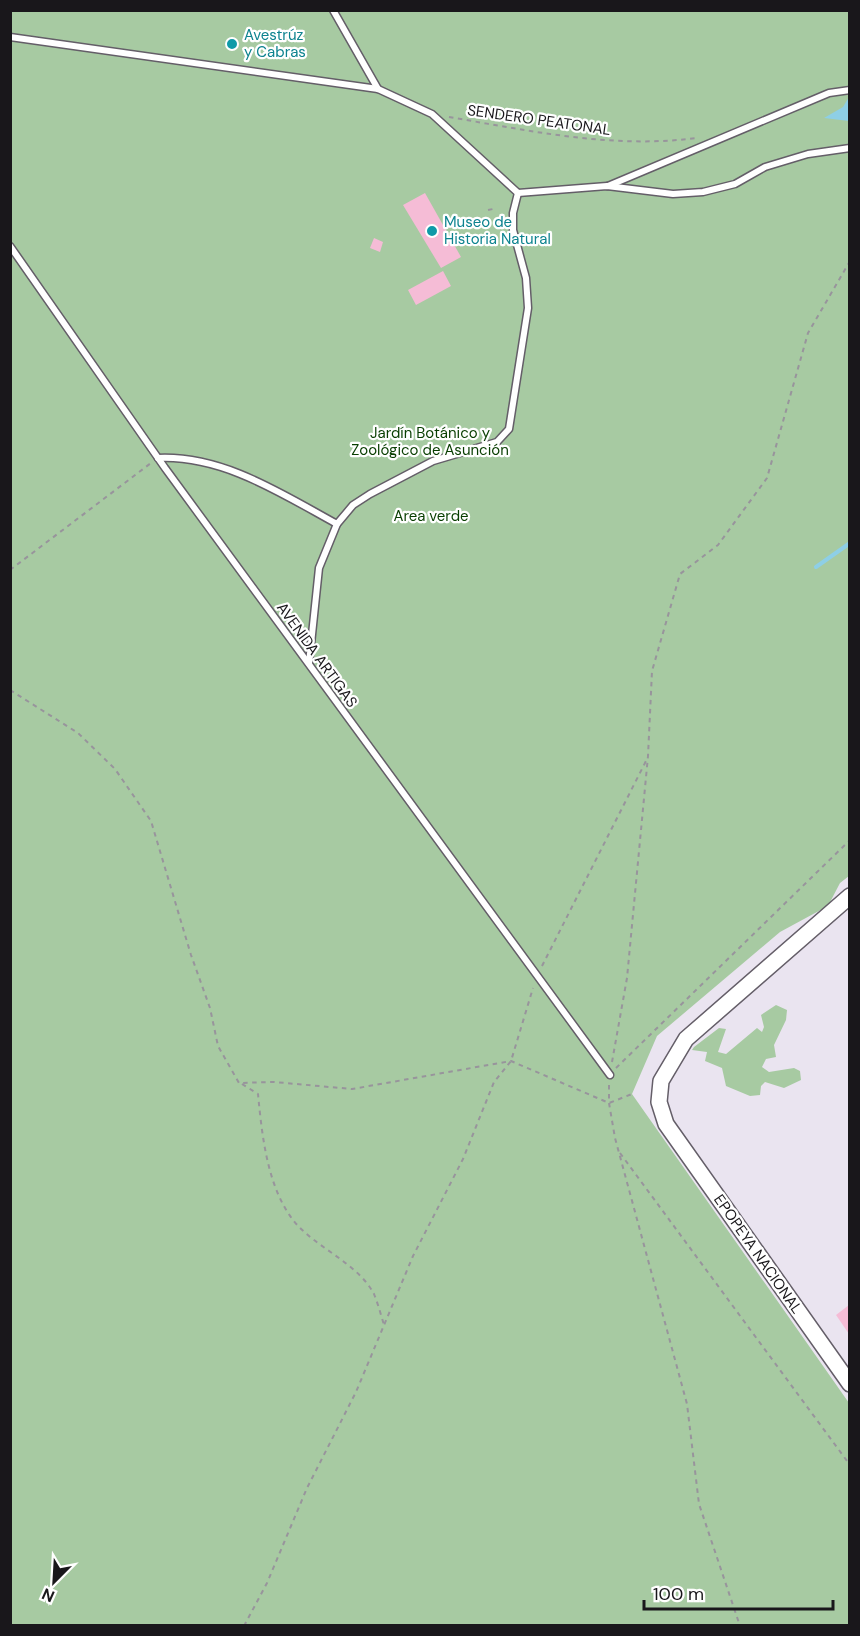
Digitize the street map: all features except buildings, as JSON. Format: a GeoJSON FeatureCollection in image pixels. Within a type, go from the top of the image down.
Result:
{"type":"FeatureCollection","features":[{"type":"Feature","properties":{"kind":"street","name":"EPOPEYA NACIONAL"},"geometry":{"type":"LineString","coordinates":[[849,896],[686,1039],[661,1081],[659,1102],[666,1124],[849,1384]]}},
{"type":"Feature","properties":{"kind":"lane"},"geometry":{"type":"LineString","coordinates":[[333,10],[378,90]]}},
{"type":"Feature","properties":{"kind":"lane"},"geometry":{"type":"LineString","coordinates":[[10,37],[378,90],[432,114],[518,193]]}},
{"type":"Feature","properties":{"kind":"lane"},"geometry":{"type":"LineString","coordinates":[[607,186],[829,93],[849,90]]}},
{"type":"Feature","properties":{"kind":"lane"},"geometry":{"type":"LineString","coordinates":[[518,193],[539,189],[607,186],[673,194],[703,192],[735,184],[765,167],[808,154],[849,148]]}},
{"type":"Feature","properties":{"kind":"lane"},"geometry":{"type":"LineString","coordinates":[[309,664],[319,568],[337,524],[353,505],[433,461],[497,442],[509,429],[528,308],[526,278],[513,230],[513,213],[518,193]]}},
{"type":"Feature","properties":{"kind":"lane","name":"AVENIDA ARTIGAS"},"geometry":{"type":"LineString","coordinates":[[10,246],[158,458],[610,1075]]}},
{"type":"Feature","properties":{"kind":"lane"},"geometry":{"type":"LineString","coordinates":[[158,458],[178,457],[221,467],[265,485],[337,524]]}},
{"type":"Feature","properties":{"kind":"path","name":"SENDERO PEATONAL"},"geometry":{"type":"LineString","coordinates":[[432,114],[603,142],[714,140]]}},
{"type":"Feature","properties":{"kind":"path"},"geometry":{"type":"LineString","coordinates":[[488,210],[493,209]]}},
{"type":"Feature","properties":{"kind":"path"},"geometry":{"type":"LineString","coordinates":[[740,1626],[699,1504],[687,1404],[619,1152],[609,1103],[610,1075],[627,978],[648,756],[652,671],[680,574],[718,545],[766,478],[808,333],[849,261]]}},
{"type":"Feature","properties":{"kind":"path"},"geometry":{"type":"LineString","coordinates":[[10,570],[158,458]]}},
{"type":"Feature","properties":{"kind":"path"},"geometry":{"type":"LineString","coordinates":[[10,690],[78,733],[115,769],[151,821],[191,955],[210,1008],[218,1046],[239,1083],[258,1094],[261,1125],[280,1199],[293,1220],[316,1244],[351,1268],[373,1293],[384,1324]]}},
{"type":"Feature","properties":{"kind":"path"},"geometry":{"type":"LineString","coordinates":[[244,1626],[267,1583],[307,1488],[356,1392],[413,1256],[463,1159],[494,1082],[511,1061],[537,976],[648,756]]}},
{"type":"Feature","properties":{"kind":"path"},"geometry":{"type":"LineString","coordinates":[[610,1075],[849,840]]}},
{"type":"Feature","properties":{"kind":"path"},"geometry":{"type":"LineString","coordinates":[[239,1083],[274,1082],[352,1089],[511,1061],[609,1103],[632,1094]]}},
{"type":"Feature","properties":{"kind":"path"},"geometry":{"type":"LineString","coordinates":[[619,1152],[849,1465]]}},
{"type":"Feature","properties":{"kind":"green space","name":"Jardín Botánico y Zoológico de Asunción"},"geometry":{"type":"Polygon","coordinates":[[[11,11],[849,11],[849,876],[840,883],[828,906],[780,932],[657,1036],[632,1094],[849,1403],[849,1625],[11,1626],[11,11]]]}},
{"type":"Feature","properties":{"kind":"green space"},"geometry":{"type":"Polygon","coordinates":[[[776,1005],[787,1010],[786,1020],[774,1045],[776,1057],[766,1059],[762,1067],[769,1072],[794,1068],[800,1071],[801,1080],[784,1088],[765,1082],[761,1086],[760,1095],[750,1096],[726,1086],[722,1068],[705,1061],[707,1052],[692,1050],[719,1028],[726,1029],[718,1052],[726,1054],[757,1028],[762,1032],[764,1027],[761,1015],[776,1005]]]}},
{"type":"Feature","properties":{"kind":"water"},"geometry":{"type":"Polygon","coordinates":[[[849,97],[849,121],[824,118],[843,107],[849,97]]]}},
{"type":"Feature","properties":{"kind":"waterway"},"geometry":{"type":"LineString","coordinates":[[816,567],[850,543]]}},
{"type":"Feature","properties":{"kind":"place","name":"Avestrúz y Cabras"},"geometry":{"type":"Point","coordinates":[232,44]}},
{"type":"Feature","properties":{"kind":"place","name":"Museo de Historia Natural"},"geometry":{"type":"Point","coordinates":[432,231]}},
{"type":"Feature","properties":{"kind":"park label","name":"Area verde"},"geometry":{"type":"Point","coordinates":[431,516]}}]}
